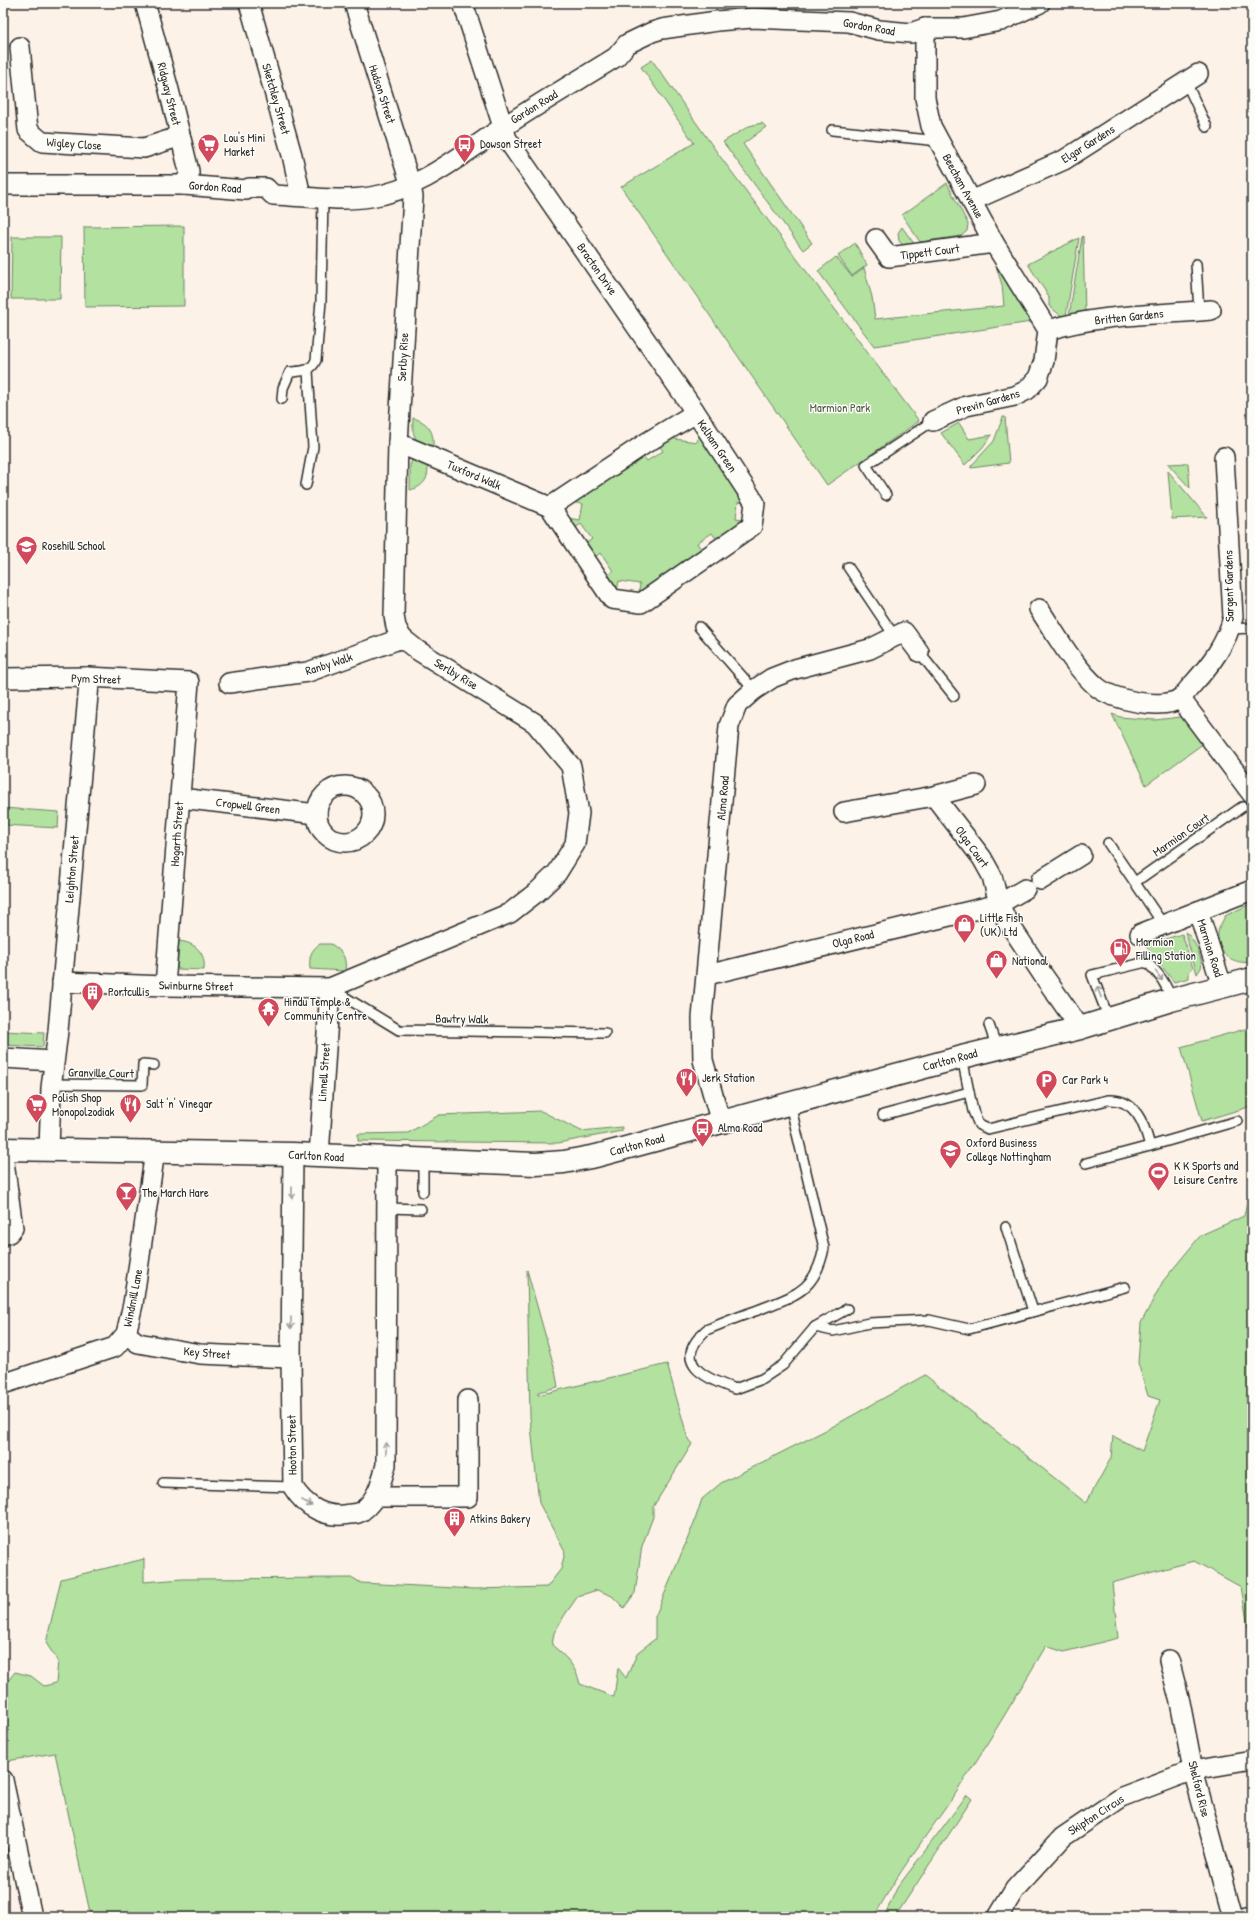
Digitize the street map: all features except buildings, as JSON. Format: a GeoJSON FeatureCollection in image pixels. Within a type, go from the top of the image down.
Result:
{"type":"FeatureCollection","features":[{"type":"Feature","properties":{"kind":"main road","name":"Carlton Road"},"geometry":{"type":"LineString","coordinates":[[3,1149],[293,1154],[536,1164],[564,1162],[596,1156],[962,1057],[1080,1028],[1171,1000],[1252,979]]}},
{"type":"Feature","properties":{"kind":"street","name":"Ridgway Street"},"geometry":{"type":"LineString","coordinates":[[145,3],[169,90],[189,175],[184,185]]}},
{"type":"Feature","properties":{"kind":"street","name":"Sketchley Street"},"geometry":{"type":"LineString","coordinates":[[249,3],[292,155],[301,196]]}},
{"type":"Feature","properties":{"kind":"street","name":"Hudson Street"},"geometry":{"type":"LineString","coordinates":[[354,3],[411,186]]}},
{"type":"Feature","properties":{"kind":"street"},"geometry":{"type":"LineString","coordinates":[[463,3],[498,115],[504,126]]}},
{"type":"Feature","properties":{"kind":"street","name":"Gordon Road"},"geometry":{"type":"LineString","coordinates":[[3,185],[184,185],[246,190],[249,188],[266,188],[273,195],[350,199],[369,197],[411,186],[464,154],[504,126],[616,57],[627,44],[662,29],[752,18],[856,22],[878,30],[911,32],[925,28],[963,28],[1001,21],[1037,4]]}},
{"type":"Feature","properties":{"kind":"street","name":"Beecham Avenue"},"geometry":{"type":"LineString","coordinates":[[925,28],[925,98],[927,114],[939,141],[994,243],[1048,330]]}},
{"type":"Feature","properties":{"kind":"street","name":"Wigley Close"},"geometry":{"type":"LineString","coordinates":[[20,47],[28,130],[42,142],[144,148],[172,139],[179,132]]}},
{"type":"Feature","properties":{"kind":"street","name":"Elgar Gardens"},"geometry":{"type":"LineString","coordinates":[[971,201],[1064,160],[1192,78]]}},
{"type":"Feature","properties":{"kind":"street","name":"Bracton Drive"},"geometry":{"type":"LineString","coordinates":[[504,126],[507,139],[694,410]]}},
{"type":"Feature","properties":{"kind":"street","name":"Serlby Rise"},"geometry":{"type":"LineString","coordinates":[[330,988],[510,913],[557,873],[575,844],[579,813],[570,766],[535,723],[417,650],[402,638],[396,628],[394,616],[398,444],[413,197],[411,186]]}},
{"type":"Feature","properties":{"kind":"street","name":"Tippett Court"},"geometry":{"type":"LineString","coordinates":[[876,240],[889,257],[994,243]]}},
{"type":"Feature","properties":{"kind":"street","name":"Britten Gardens"},"geometry":{"type":"LineString","coordinates":[[1048,330],[1066,324],[1098,319],[1205,310]]}},
{"type":"Feature","properties":{"kind":"street","name":"Previn Gardens"},"geometry":{"type":"LineString","coordinates":[[933,421],[966,406],[1015,396],[1027,390],[1038,378],[1044,361],[1048,330]]}},
{"type":"Feature","properties":{"kind":"street","name":"Kelham Green"},"geometry":{"type":"LineString","coordinates":[[694,410],[755,503],[752,526],[641,603],[612,599],[550,506],[689,417],[694,410]]}},
{"type":"Feature","properties":{"kind":"street","name":"Tuxford Walk"},"geometry":{"type":"LineString","coordinates":[[398,444],[550,506]]}},
{"type":"Feature","properties":{"kind":"street","name":"Sargent Gardens"},"geometry":{"type":"LineString","coordinates":[[1180,698],[1218,653],[1230,629],[1232,617],[1224,457]]}},
{"type":"Feature","properties":{"kind":"street"},"geometry":{"type":"LineString","coordinates":[[1039,609],[1078,666],[1097,687],[1113,697],[1131,701],[1160,703],[1180,698],[1247,791]]}},
{"type":"Feature","properties":{"kind":"street"},"geometry":{"type":"LineString","coordinates":[[895,637],[904,632],[919,652]]}},
{"type":"Feature","properties":{"kind":"street","name":"Alma Road"},"geometry":{"type":"LineString","coordinates":[[721,1123],[703,1060],[702,1018],[729,726],[737,705],[754,690],[772,678],[794,669],[870,649],[895,637]]}},
{"type":"Feature","properties":{"kind":"street","name":"Ranby Walk"},"geometry":{"type":"LineString","coordinates":[[229,684],[308,672],[402,638]]}},
{"type":"Feature","properties":{"kind":"street","name":"Pym Street"},"geometry":{"type":"LineString","coordinates":[[3,678],[87,677],[189,682]]}},
{"type":"Feature","properties":{"kind":"street","name":"Leighton Street"},"geometry":{"type":"LineString","coordinates":[[49,1150],[52,1084],[88,684],[87,677]]}},
{"type":"Feature","properties":{"kind":"street","name":"Hogarth Street"},"geometry":{"type":"LineString","coordinates":[[165,986],[189,682]]}},
{"type":"Feature","properties":{"kind":"street"},"geometry":{"type":"LineString","coordinates":[[844,812],[934,796],[976,785]]}},
{"type":"Feature","properties":{"kind":"street","name":"Olga Court"},"geometry":{"type":"LineString","coordinates":[[934,796],[982,858],[992,876],[999,904]]}},
{"type":"Feature","properties":{"kind":"street","name":"Cropwell Green"},"geometry":{"type":"LineString","coordinates":[[180,798],[317,814]]}},
{"type":"Feature","properties":{"kind":"street"},"geometry":{"type":"LineString","coordinates":[[1041,880],[1081,855]]}},
{"type":"Feature","properties":{"kind":"street","name":"Olga Road"},"geometry":{"type":"LineString","coordinates":[[707,975],[999,904],[1025,889]]}},
{"type":"Feature","properties":{"kind":"street","name":"Marmion Road"},"geometry":{"type":"LineString","coordinates":[[1140,934],[1252,890]]}},
{"type":"Feature","properties":{"kind":"street"},"geometry":{"type":"LineString","coordinates":[[999,904],[1006,919],[1080,1028]]}},
{"type":"Feature","properties":{"kind":"street","name":"Marmion Road"},"geometry":{"type":"LineString","coordinates":[[1198,911],[1222,986]]}},
{"type":"Feature","properties":{"kind":"street","name":"Swinburne Street"},"geometry":{"type":"LineString","coordinates":[[62,982],[165,986],[330,988]]}},
{"type":"Feature","properties":{"kind":"street","name":"Linnell Street"},"geometry":{"type":"LineString","coordinates":[[319,1156],[330,988]]}},
{"type":"Feature","properties":{"kind":"street"},"geometry":{"type":"LineString","coordinates":[[3,1058],[54,1061]]}},
{"type":"Feature","properties":{"kind":"street","name":"Windmill Lane"},"geometry":{"type":"LineString","coordinates":[[3,1384],[115,1347],[126,1334],[133,1304],[155,1151]]}},
{"type":"Feature","properties":{"kind":"street","name":"Hooton Street"},"geometry":{"type":"LineString","coordinates":[[293,1154],[291,1358],[293,1487],[301,1500],[326,1515],[346,1515],[361,1512],[378,1494],[386,1466],[387,1159]]}},
{"type":"Feature","properties":{"kind":"street"},"geometry":{"type":"LineString","coordinates":[[3,1155],[13,1228],[9,1233],[3,1235]]}},
{"type":"Feature","properties":{"kind":"street","name":"Key Street"},"geometry":{"type":"LineString","coordinates":[[126,1334],[138,1343],[200,1354],[291,1358]]}},
{"type":"Feature","properties":{"kind":"street"},"geometry":{"type":"LineString","coordinates":[[375,1497],[468,1497],[468,1400]]}},
{"type":"Feature","properties":{"kind":"street","name":"Shelford Rise"},"geometry":{"type":"LineString","coordinates":[[1169,1660],[1180,1702],[1193,1770],[1233,1917]]}},
{"type":"Feature","properties":{"kind":"street","name":"Skipton Circus"},"geometry":{"type":"LineString","coordinates":[[998,1917],[1015,1889],[1063,1836],[1122,1797],[1193,1770],[1252,1760]]}},
{"type":"Feature","properties":{"kind":"street"},"geometry":{"type":"LineString","coordinates":[[3,1780],[10,1844],[32,1917]]}},
{"type":"Feature","properties":{"kind":"street"},"geometry":{"type":"LineString","coordinates":[[1246,1917],[1252,1916]]}},
{"type":"Feature","properties":{"kind":"lane"},"geometry":{"type":"LineString","coordinates":[[1192,78],[1208,127]]}},
{"type":"Feature","properties":{"kind":"lane"},"geometry":{"type":"LineString","coordinates":[[832,130],[939,141]]}},
{"type":"Feature","properties":{"kind":"lane"},"geometry":{"type":"LineString","coordinates":[[282,399],[283,388],[290,372],[308,371],[314,366],[316,360],[321,300],[323,197]]}},
{"type":"Feature","properties":{"kind":"lane"},"geometry":{"type":"LineString","coordinates":[[1196,264],[1205,310]]}},
{"type":"Feature","properties":{"kind":"lane"},"geometry":{"type":"LineString","coordinates":[[306,485],[313,447],[308,371]]}},
{"type":"Feature","properties":{"kind":"lane"},"geometry":{"type":"LineString","coordinates":[[886,495],[866,466],[933,421]]}},
{"type":"Feature","properties":{"kind":"lane"},"geometry":{"type":"LineString","coordinates":[[848,567],[895,637]]}},
{"type":"Feature","properties":{"kind":"lane"},"geometry":{"type":"LineString","coordinates":[[699,627],[754,690]]}},
{"type":"Feature","properties":{"kind":"lane"},"geometry":{"type":"LineString","coordinates":[[1230,629],[1252,628]]}},
{"type":"Feature","properties":{"kind":"lane"},"geometry":{"type":"LineString","coordinates":[[919,652],[954,696]]}},
{"type":"Feature","properties":{"kind":"lane","name":"Marmion Court"},"geometry":{"type":"LineString","coordinates":[[1134,882],[1247,791]]}},
{"type":"Feature","properties":{"kind":"lane"},"geometry":{"type":"LineString","coordinates":[[1108,843],[1164,924]]}},
{"type":"Feature","properties":{"kind":"lane"},"geometry":{"type":"LineString","coordinates":[[1109,1019],[1092,975],[1146,962],[1154,969],[1168,988],[1171,1000]]}},
{"type":"Feature","properties":{"kind":"lane","name":"Bawtry Walk"},"geometry":{"type":"LineString","coordinates":[[330,988],[399,1030],[605,1033]]}},
{"type":"Feature","properties":{"kind":"lane"},"geometry":{"type":"LineString","coordinates":[[989,1025],[997,1048]]}},
{"type":"Feature","properties":{"kind":"lane"},"geometry":{"type":"LineString","coordinates":[[962,1057],[969,1092],[978,1125],[988,1129],[1108,1100],[1119,1099],[1135,1110],[1147,1134],[1150,1146]]}},
{"type":"Feature","properties":{"kind":"lane","name":"Granville Court"},"geometry":{"type":"LineString","coordinates":[[52,1084],[142,1085],[143,1064],[154,1065]]}},
{"type":"Feature","properties":{"kind":"lane"},"geometry":{"type":"LineString","coordinates":[[883,1115],[969,1092]]}},
{"type":"Feature","properties":{"kind":"lane"},"geometry":{"type":"LineString","coordinates":[[790,1104],[824,1248],[820,1265],[807,1286],[793,1296],[706,1330],[692,1347],[690,1358],[698,1372],[713,1381],[735,1389],[762,1380],[783,1365],[816,1327],[846,1309]]}},
{"type":"Feature","properties":{"kind":"lane"},"geometry":{"type":"LineString","coordinates":[[1086,1163],[1237,1121]]}},
{"type":"Feature","properties":{"kind":"lane"},"geometry":{"type":"LineString","coordinates":[[423,1160],[423,1192]]}},
{"type":"Feature","properties":{"kind":"lane"},"geometry":{"type":"LineString","coordinates":[[387,1208],[421,1209]]}},
{"type":"Feature","properties":{"kind":"lane"},"geometry":{"type":"LineString","coordinates":[[1006,1227],[1033,1311]]}},
{"type":"Feature","properties":{"kind":"lane"},"geometry":{"type":"LineString","coordinates":[[816,1327],[833,1331],[869,1323],[929,1320],[969,1329],[1125,1287]]}},
{"type":"Feature","properties":{"kind":"lane"},"geometry":{"type":"LineString","coordinates":[[163,1483],[293,1487]]}},
{"type":"Feature","properties":{"kind":"green space","name":"Marmion Park"},"geometry":{"type":"Polygon","coordinates":[[[652,60],[719,155],[919,421],[827,485],[621,187],[694,143],[641,67],[652,60]]]}},
{"type":"Feature","properties":{"kind":"green space"},"geometry":{"type":"Polygon","coordinates":[[[762,123],[766,127],[743,144],[812,243],[803,250],[723,142],[749,126],[762,123]]]}},
{"type":"Feature","properties":{"kind":"green space"},"geometry":{"type":"Polygon","coordinates":[[[947,183],[968,224],[967,231],[961,236],[920,242],[902,215],[947,183]]]}},
{"type":"Feature","properties":{"kind":"green space"},"geometry":{"type":"Polygon","coordinates":[[[184,226],[184,306],[85,307],[84,227],[184,226]]]}},
{"type":"Feature","properties":{"kind":"green space"},"geometry":{"type":"Polygon","coordinates":[[[902,227],[915,245],[904,246],[899,241],[898,233],[902,227]]]}},
{"type":"Feature","properties":{"kind":"green space"},"geometry":{"type":"Polygon","coordinates":[[[1083,236],[1085,313],[1069,316],[1082,237],[1083,236]]]}},
{"type":"Feature","properties":{"kind":"green space"},"geometry":{"type":"Polygon","coordinates":[[[12,237],[61,237],[60,299],[11,299],[12,237]]]}},
{"type":"Feature","properties":{"kind":"green space"},"geometry":{"type":"Polygon","coordinates":[[[1079,238],[1066,316],[1060,315],[1049,306],[1049,297],[1028,264],[1079,238]]]}},
{"type":"Feature","properties":{"kind":"green space"},"geometry":{"type":"Polygon","coordinates":[[[855,243],[867,265],[852,276],[838,256],[855,243]]]}},
{"type":"Feature","properties":{"kind":"green space"},"geometry":{"type":"Polygon","coordinates":[[[836,257],[852,277],[864,268],[872,297],[875,319],[1004,306],[1002,285],[996,266],[1031,322],[874,346],[818,271],[836,257]]]}},
{"type":"Feature","properties":{"kind":"green space"},"geometry":{"type":"Polygon","coordinates":[[[1003,417],[1005,417],[1009,463],[971,468],[971,466],[994,441],[1003,417]]]}},
{"type":"Feature","properties":{"kind":"green space"},"geometry":{"type":"Polygon","coordinates":[[[413,418],[423,422],[430,430],[433,439],[432,450],[418,442],[414,435],[413,418]]]}},
{"type":"Feature","properties":{"kind":"green space"},"geometry":{"type":"Polygon","coordinates":[[[677,423],[675,439],[697,442],[699,427],[751,504],[738,502],[736,518],[749,520],[720,544],[712,533],[697,543],[705,555],[638,600],[640,584],[619,581],[616,596],[602,579],[613,571],[601,553],[590,560],[581,547],[592,539],[581,524],[570,531],[567,518],[580,520],[583,504],[570,502],[639,450],[647,461],[663,451],[654,439],[677,423]]]}},
{"type":"Feature","properties":{"kind":"green space"},"geometry":{"type":"Polygon","coordinates":[[[959,423],[969,439],[992,435],[982,448],[965,465],[941,433],[959,423]]]}},
{"type":"Feature","properties":{"kind":"green space"},"geometry":{"type":"Polygon","coordinates":[[[413,458],[427,464],[428,473],[422,484],[415,489],[410,490],[410,465],[413,458]]]}},
{"type":"Feature","properties":{"kind":"green space"},"geometry":{"type":"Polygon","coordinates":[[[1188,463],[1190,488],[1168,464],[1188,463]]]}},
{"type":"Feature","properties":{"kind":"green space"},"geometry":{"type":"Polygon","coordinates":[[[1168,471],[1207,517],[1172,519],[1168,471]]]}},
{"type":"Feature","properties":{"kind":"green space"},"geometry":{"type":"Polygon","coordinates":[[[1112,714],[1120,717],[1155,720],[1181,717],[1204,743],[1146,785],[1112,714]]]}},
{"type":"Feature","properties":{"kind":"green space"},"geometry":{"type":"Polygon","coordinates":[[[3,808],[59,812],[58,828],[3,825],[3,808]]]}},
{"type":"Feature","properties":{"kind":"green space"},"geometry":{"type":"Polygon","coordinates":[[[1252,903],[1252,962],[1238,962],[1232,960],[1223,952],[1218,940],[1218,931],[1225,916],[1252,903]]]}},
{"type":"Feature","properties":{"kind":"green space"},"geometry":{"type":"Polygon","coordinates":[[[1185,932],[1194,943],[1201,960],[1201,968],[1197,974],[1185,932]]]}},
{"type":"Feature","properties":{"kind":"green space"},"geometry":{"type":"Polygon","coordinates":[[[1182,934],[1193,968],[1189,971],[1189,978],[1174,982],[1145,945],[1182,934]]]}},
{"type":"Feature","properties":{"kind":"green space"},"geometry":{"type":"Polygon","coordinates":[[[179,941],[190,944],[199,950],[203,959],[204,970],[177,969],[179,941]]]}},
{"type":"Feature","properties":{"kind":"green space"},"geometry":{"type":"Polygon","coordinates":[[[320,944],[331,944],[341,952],[345,962],[345,971],[310,969],[312,952],[320,944]]]}},
{"type":"Feature","properties":{"kind":"green space"},"geometry":{"type":"Polygon","coordinates":[[[1252,1027],[1252,1106],[1202,1121],[1181,1047],[1252,1027]]]}},
{"type":"Feature","properties":{"kind":"green space"},"geometry":{"type":"Polygon","coordinates":[[[3,1031],[44,1033],[43,1047],[3,1045],[3,1031]]]}},
{"type":"Feature","properties":{"kind":"green space"},"geometry":{"type":"Polygon","coordinates":[[[541,1111],[581,1131],[622,1127],[622,1131],[558,1143],[358,1141],[358,1134],[408,1133],[439,1115],[541,1111]]]}},
{"type":"Feature","properties":{"kind":"green space"},"geometry":{"type":"Polygon","coordinates":[[[1252,1194],[1252,1648],[1241,1587],[1194,1561],[1112,1583],[1118,1638],[1064,1652],[1046,1646],[966,1778],[902,1870],[874,1917],[91,1917],[55,1753],[7,1761],[3,1687],[15,1672],[31,1676],[44,1686],[56,1683],[58,1661],[46,1643],[61,1579],[144,1559],[144,1582],[182,1579],[353,1578],[361,1583],[475,1589],[547,1587],[561,1569],[565,1552],[539,1503],[530,1417],[527,1270],[555,1370],[558,1387],[538,1392],[538,1395],[667,1364],[688,1439],[692,1444],[653,1507],[653,1517],[642,1546],[635,1593],[624,1608],[612,1596],[597,1590],[578,1596],[554,1633],[552,1645],[570,1662],[576,1672],[580,1684],[614,1697],[618,1668],[626,1678],[638,1652],[655,1639],[655,1617],[694,1523],[702,1499],[721,1483],[830,1428],[925,1375],[1086,1503],[1111,1458],[1113,1436],[1142,1451],[1160,1400],[1148,1396],[1138,1363],[1141,1323],[1163,1281],[1201,1235],[1244,1216],[1247,1201],[1252,1194]]]}},
{"type":"Feature","properties":{"kind":"green space"},"geometry":{"type":"Polygon","coordinates":[[[967,1795],[972,1799],[895,1917],[884,1917],[897,1888],[967,1795]]]}},
{"type":"Feature","properties":{"kind":"place","name":"Lou's Mini Market"},"geometry":{"type":"Point","coordinates":[208,164]}},
{"type":"Feature","properties":{"kind":"place","name":"Dowson Street"},"geometry":{"type":"Point","coordinates":[464,164]}},
{"type":"Feature","properties":{"kind":"place","name":"Rosehill School"},"geometry":{"type":"Point","coordinates":[26,566]}},
{"type":"Feature","properties":{"kind":"place","name":"Little Fish (UK) Ltd"},"geometry":{"type":"Point","coordinates":[965,944]}},
{"type":"Feature","properties":{"kind":"place","name":"Marmion Filling Station"},"geometry":{"type":"Point","coordinates":[1120,968]}},
{"type":"Feature","properties":{"kind":"place","name":"National"},"geometry":{"type":"Point","coordinates":[996,980]}},
{"type":"Feature","properties":{"kind":"place","name":"Portcullis"},"geometry":{"type":"Point","coordinates":[93,1012]}},
{"type":"Feature","properties":{"kind":"place","name":"Hindu Temple & Community Centre"},"geometry":{"type":"Point","coordinates":[268,1028]}},
{"type":"Feature","properties":{"kind":"place","name":"Jerk Station"},"geometry":{"type":"Point","coordinates":[687,1098]}},
{"type":"Feature","properties":{"kind":"place","name":"Car Park 4"},"geometry":{"type":"Point","coordinates":[1047,1100]}},
{"type":"Feature","properties":{"kind":"place","name":"Polish Shop Monopolzodiak"},"geometry":{"type":"Point","coordinates":[36,1124]}},
{"type":"Feature","properties":{"kind":"place","name":"Salt 'n' Vinegar"},"geometry":{"type":"Point","coordinates":[130,1124]}},
{"type":"Feature","properties":{"kind":"place","name":"Alma Road"},"geometry":{"type":"Point","coordinates":[702,1148]}},
{"type":"Feature","properties":{"kind":"place","name":"Oxford Business College Nottingham"},"geometry":{"type":"Point","coordinates":[950,1170]}},
{"type":"Feature","properties":{"kind":"place","name":"K K Sports and Leisure Centre"},"geometry":{"type":"Point","coordinates":[1159,1192]}},
{"type":"Feature","properties":{"kind":"place","name":"The March Hare"},"geometry":{"type":"Point","coordinates":[126,1212]}},
{"type":"Feature","properties":{"kind":"place","name":"Atkins Bakery"},"geometry":{"type":"Point","coordinates":[455,1538]}}]}
